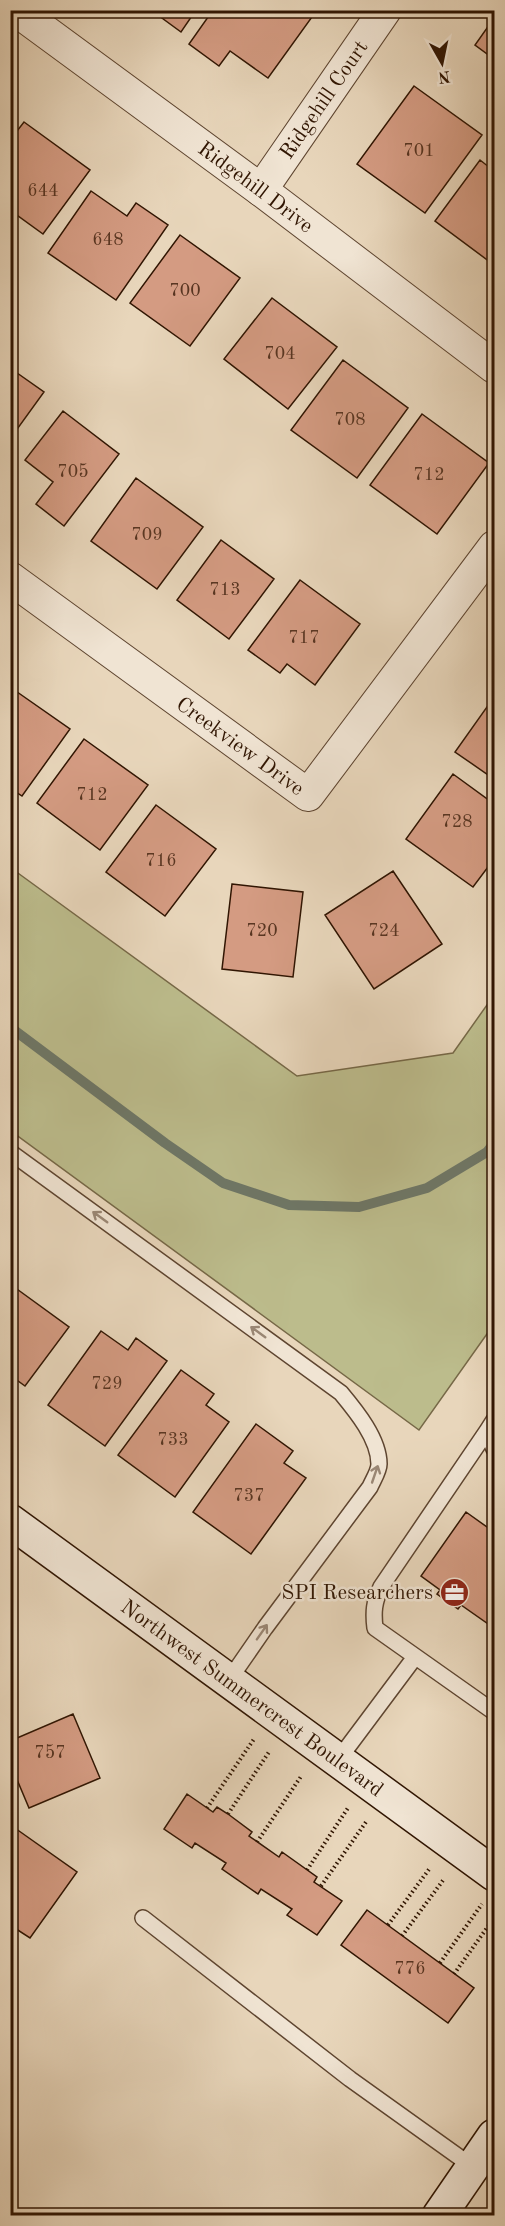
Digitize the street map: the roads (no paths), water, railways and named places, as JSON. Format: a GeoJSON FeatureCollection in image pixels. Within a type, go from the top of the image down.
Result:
{"type":"FeatureCollection","features":[{"type":"Feature","properties":{"kind":"street","name":"Ridgehill Drive"},"geometry":{"type":"LineString","coordinates":[[16,10],[261,190],[495,367]]}},
{"type":"Feature","properties":{"kind":"street","name":"Ridgehill Court"},"geometry":{"type":"LineString","coordinates":[[261,190],[385,10]]}},
{"type":"Feature","properties":{"kind":"street","name":"Creekview Drive"},"geometry":{"type":"LineString","coordinates":[[10,578],[308,795],[495,547]]}},
{"type":"Feature","properties":{"kind":"street","name":"Northwest Summercrest Boulevard"},"geometry":{"type":"LineString","coordinates":[[10,1521],[338,1760],[489,1888]]}},
{"type":"Feature","properties":{"kind":"street"},"geometry":{"type":"LineString","coordinates":[[439,2216],[495,2136]]}},
{"type":"Feature","properties":{"kind":"lane"},"geometry":{"type":"LineString","coordinates":[[10,1152],[341,1393],[362,1419],[372,1438],[379,1465],[370,1487],[229,1680]]}},
{"type":"Feature","properties":{"kind":"lane"},"geometry":{"type":"LineString","coordinates":[[491,1426],[495,1449]]}},
{"type":"Feature","properties":{"kind":"lane"},"geometry":{"type":"LineString","coordinates":[[491,1426],[381,1587],[374,1603],[375,1628],[495,1712]]}},
{"type":"Feature","properties":{"kind":"lane"},"geometry":{"type":"LineString","coordinates":[[338,1760],[415,1657]]}},
{"type":"Feature","properties":{"kind":"lane"},"geometry":{"type":"LineString","coordinates":[[143,1918],[350,2079],[473,2167]]}},
{"type":"Feature","properties":{"kind":"waterway"},"geometry":{"type":"LineString","coordinates":[[10,1027],[165,1143],[223,1183],[289,1205],[359,1207],[427,1188],[487,1152],[494,1143]]}},
{"type":"Feature","properties":{"kind":"place","name":"SPI Researchers"},"geometry":{"type":"Point","coordinates":[454,1592]}}]}
